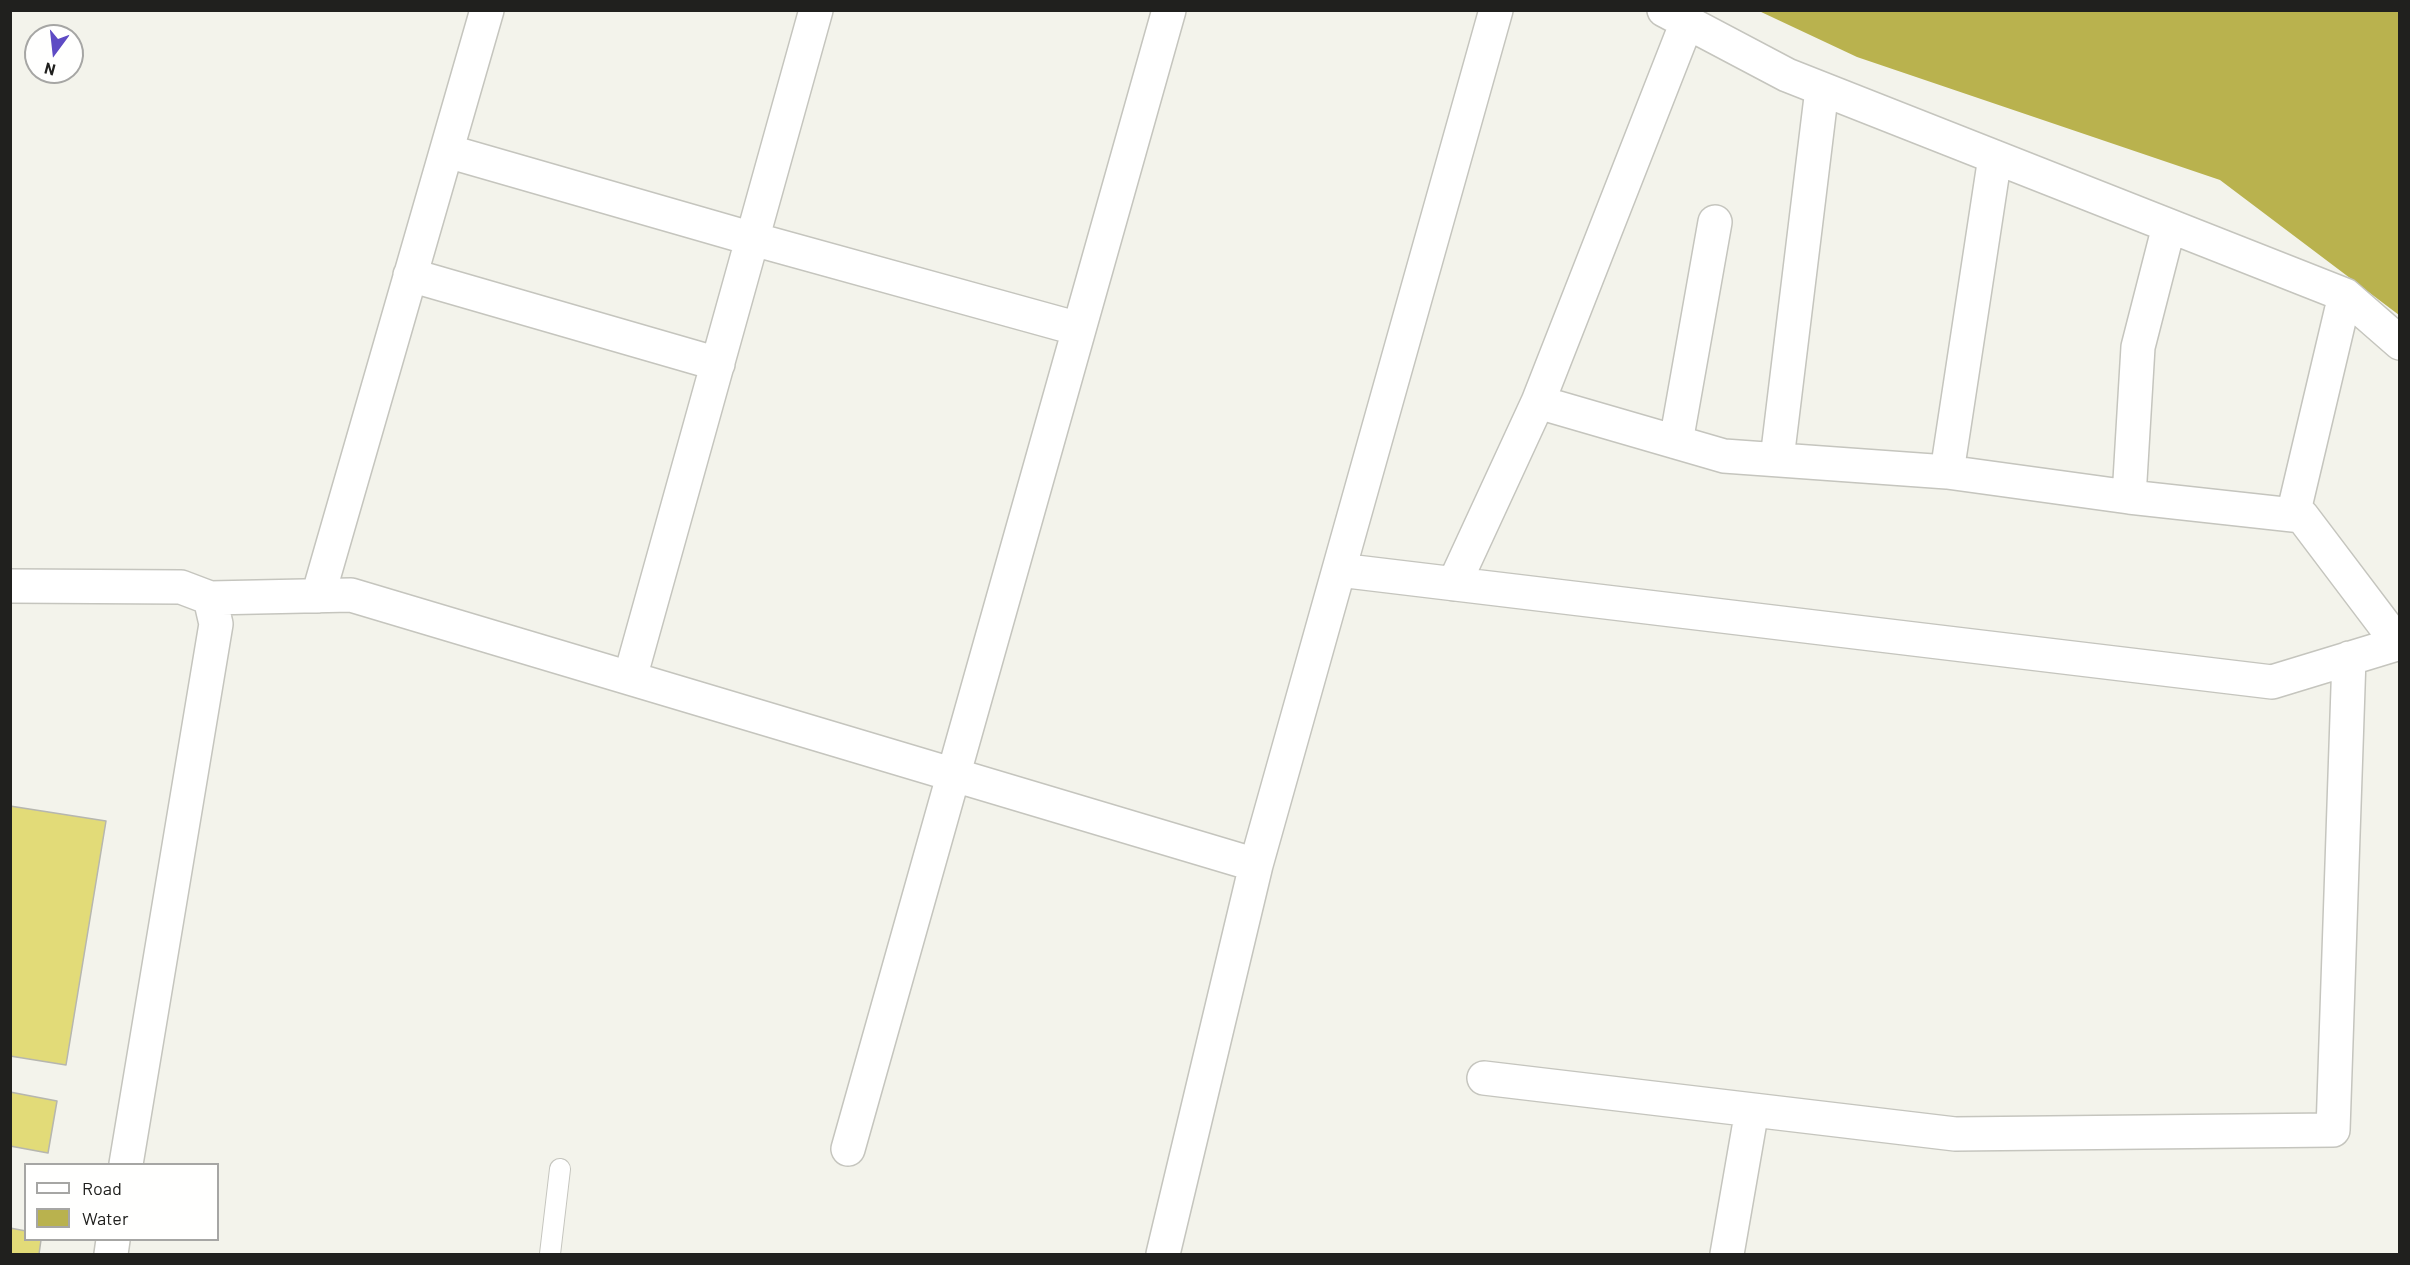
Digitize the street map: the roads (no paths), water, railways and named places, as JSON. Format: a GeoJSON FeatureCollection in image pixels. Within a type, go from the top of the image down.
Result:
{"type":"FeatureCollection","features":[{"type":"Feature","properties":{"kind":"street"},"geometry":{"type":"LineString","coordinates":[[318,596],[487,10]]}},
{"type":"Feature","properties":{"kind":"street"},"geometry":{"type":"LineString","coordinates":[[630,678],[816,10]]}},
{"type":"Feature","properties":{"kind":"street"},"geometry":{"type":"LineString","coordinates":[[848,1149],[1170,10]]}},
{"type":"Feature","properties":{"kind":"street"},"geometry":{"type":"LineString","coordinates":[[1163,1254],[1256,865],[1496,10]]}},
{"type":"Feature","properties":{"kind":"street"},"geometry":{"type":"LineString","coordinates":[[1454,584],[1538,402],[1675,16],[1787,75],[2345,295],[2400,343]]}},
{"type":"Feature","properties":{"kind":"street"},"geometry":{"type":"LineString","coordinates":[[1777,459],[1822,89]]}},
{"type":"Feature","properties":{"kind":"street"},"geometry":{"type":"LineString","coordinates":[[447,151],[1079,329]]}},
{"type":"Feature","properties":{"kind":"street"},"geometry":{"type":"LineString","coordinates":[[1947,472],[1995,157]]}},
{"type":"Feature","properties":{"kind":"street"},"geometry":{"type":"LineString","coordinates":[[1676,442],[1715,222]]}},
{"type":"Feature","properties":{"kind":"street"},"geometry":{"type":"LineString","coordinates":[[2128,497],[2138,347],[2169,226]]}},
{"type":"Feature","properties":{"kind":"street"},"geometry":{"type":"LineString","coordinates":[[410,275],[717,364]]}},
{"type":"Feature","properties":{"kind":"street"},"geometry":{"type":"LineString","coordinates":[[2294,515],[2345,295]]}},
{"type":"Feature","properties":{"kind":"street"},"geometry":{"type":"LineString","coordinates":[[1339,570],[2272,682],[2399,643],[2302,516],[2128,497],[1947,472],[1724,456],[1538,402]]}},
{"type":"Feature","properties":{"kind":"street"},"geometry":{"type":"LineString","coordinates":[[10,586],[181,587],[210,598],[351,595],[1256,865]]}},
{"type":"Feature","properties":{"kind":"street"},"geometry":{"type":"LineString","coordinates":[[126,1163],[216,624],[210,598]]}},
{"type":"Feature","properties":{"kind":"street"},"geometry":{"type":"LineString","coordinates":[[1484,1078],[1955,1134],[2333,1130],[2349,658]]}},
{"type":"Feature","properties":{"kind":"street"},"geometry":{"type":"LineString","coordinates":[[1727,1254],[1752,1110]]}},
{"type":"Feature","properties":{"kind":"lane"},"geometry":{"type":"LineString","coordinates":[[550,1254],[560,1169]]}},
{"type":"Feature","properties":{"kind":"water"},"geometry":{"type":"Polygon","coordinates":[[[1759,11],[2399,11],[2399,315],[2220,180],[1857,57],[1759,11]]]}}]}
